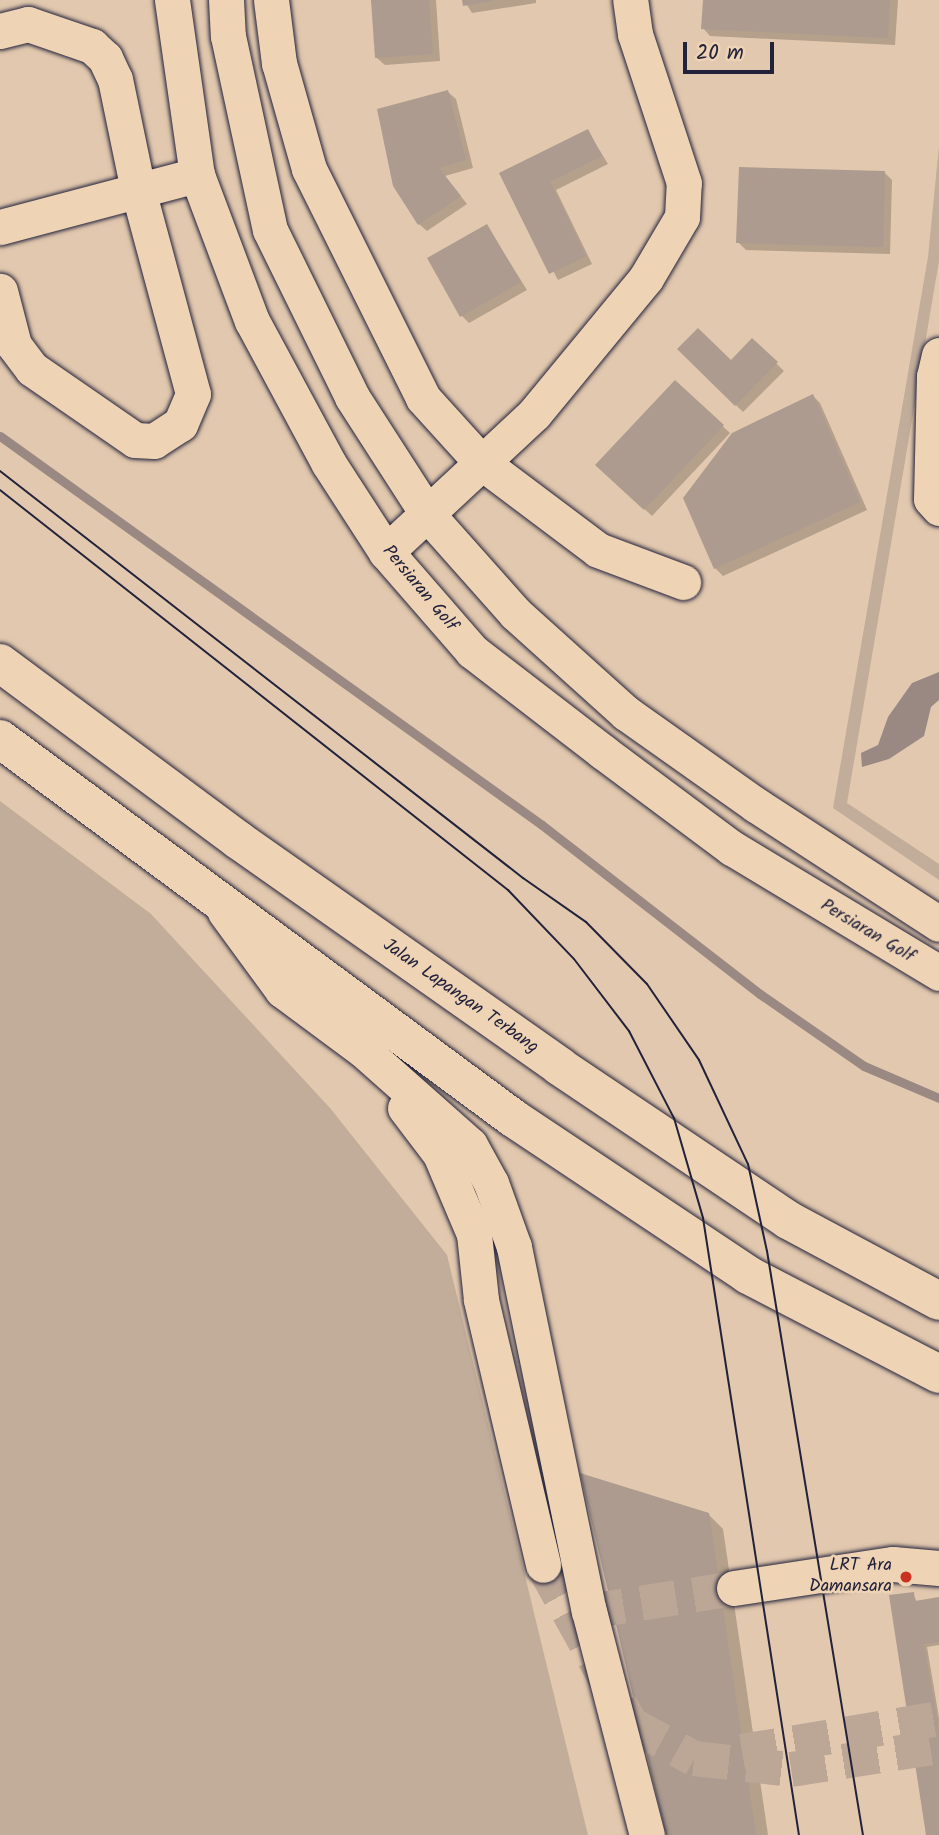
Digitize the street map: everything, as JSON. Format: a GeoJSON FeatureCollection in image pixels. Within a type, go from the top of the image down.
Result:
{"type":"FeatureCollection","features":[{"type":"Feature","properties":{"kind":"main road","name":"Jalan Lapangan Terbang"},"geometry":{"type":"LineString","coordinates":[[0,663],[238,840],[559,1066],[788,1220],[939,1301]]}},
{"type":"Feature","properties":{"kind":"main road"},"geometry":{"type":"LineString","coordinates":[[0,739],[513,1118],[748,1275],[939,1374]]}},
{"type":"Feature","properties":{"kind":"street","name":"Persiaran Golf"},"geometry":{"type":"LineString","coordinates":[[172,0],[197,175],[252,321],[329,464],[386,552],[472,651],[603,752],[732,848],[939,973]]}},
{"type":"Feature","properties":{"kind":"street"},"geometry":{"type":"LineString","coordinates":[[226,0],[228,36],[270,230],[352,397],[428,515],[516,614],[626,712],[756,805],[939,924]]}},
{"type":"Feature","properties":{"kind":"street"},"geometry":{"type":"LineString","coordinates":[[271,0],[279,63],[309,169],[423,398],[481,462],[598,550],[683,582]]}},
{"type":"Feature","properties":{"kind":"street"},"geometry":{"type":"LineString","coordinates":[[386,552],[534,414],[646,278],[682,217],[684,183],[635,34],[630,0]]}},
{"type":"Feature","properties":{"kind":"street"},"geometry":{"type":"LineString","coordinates":[[0,31],[28,24],[92,46],[105,58],[115,79],[138,190],[193,394],[180,424],[154,441],[135,440],[32,369],[14,345],[0,291]]}},
{"type":"Feature","properties":{"kind":"street"},"geometry":{"type":"LineString","coordinates":[[0,227],[197,175]]}},
{"type":"Feature","properties":{"kind":"street"},"geometry":{"type":"LineString","coordinates":[[939,355],[934,376],[931,499],[939,509]]}},
{"type":"Feature","properties":{"kind":"street"},"geometry":{"type":"LineString","coordinates":[[217,901],[282,990],[363,1050],[470,1145],[491,1182],[514,1247],[589,1611],[648,1835]]}},
{"type":"Feature","properties":{"kind":"street"},"geometry":{"type":"LineString","coordinates":[[363,1050],[440,1154],[474,1234],[481,1300],[542,1565]]}},
{"type":"Feature","properties":{"kind":"street"},"geometry":{"type":"LineString","coordinates":[[734,1588],[892,1564],[939,1567]]}},
{"type":"Feature","properties":{"kind":"shaded area"},"geometry":{"type":"Polygon","coordinates":[[[939,146],[939,261],[847,803],[939,864],[939,880],[833,808],[928,257],[939,146]]]}},
{"type":"Feature","properties":{"kind":"shaded area"},"geometry":{"type":"Polygon","coordinates":[[[939,672],[939,700],[931,707],[924,736],[889,759],[862,767],[861,753],[878,745],[888,717],[912,683],[939,672]]]}},
{"type":"Feature","properties":{"kind":"shaded area"},"geometry":{"type":"Polygon","coordinates":[[[0,801],[151,914],[330,1108],[447,1255],[588,1835],[0,1835],[0,801]]]}},
{"type":"Feature","properties":{"kind":"building"},"geometry":{"type":"Polygon","coordinates":[[[371,0],[429,0],[433,54],[375,58],[371,0]]]}},
{"type":"Feature","properties":{"kind":"building"},"geometry":{"type":"Polygon","coordinates":[[[462,0],[493,0],[493,1],[463,6],[462,0]]]}},
{"type":"Feature","properties":{"kind":"building"},"geometry":{"type":"Polygon","coordinates":[[[703,0],[890,0],[888,38],[701,29],[703,0]]]}},
{"type":"Feature","properties":{"kind":"building"},"geometry":{"type":"Polygon","coordinates":[[[448,90],[466,160],[439,168],[461,196],[418,225],[393,186],[377,109],[448,90]]]}},
{"type":"Feature","properties":{"kind":"building"},"geometry":{"type":"Polygon","coordinates":[[[588,129],[602,156],[550,182],[586,256],[549,274],[499,173],[588,129]]]}},
{"type":"Feature","properties":{"kind":"building"},"geometry":{"type":"Polygon","coordinates":[[[739,167],[885,171],[883,247],[736,243],[739,167]]]}},
{"type":"Feature","properties":{"kind":"building"},"geometry":{"type":"Polygon","coordinates":[[[487,224],[521,282],[460,317],[427,258],[487,224]]]}},
{"type":"Feature","properties":{"kind":"building"},"geometry":{"type":"Polygon","coordinates":[[[698,328],[731,360],[752,338],[778,362],[735,406],[677,349],[698,328]]]}},
{"type":"Feature","properties":{"kind":"building"},"geometry":{"type":"Polygon","coordinates":[[[675,380],[724,425],[644,510],[595,465],[675,380]]]}},
{"type":"Feature","properties":{"kind":"building"},"geometry":{"type":"Polygon","coordinates":[[[813,394],[860,502],[714,569],[683,498],[732,433],[813,394]]]}},
{"type":"Feature","properties":{"kind":"building"},"geometry":{"type":"Polygon","coordinates":[[[580,1473],[709,1513],[756,1835],[666,1835],[580,1473]]]}},
{"type":"Feature","properties":{"kind":"building"},"geometry":{"type":"Polygon","coordinates":[[[914,1592],[915,1601],[939,1597],[939,1642],[924,1644],[939,1730],[939,1835],[926,1835],[889,1595],[914,1592]]]}},
{"type":"Feature","properties":{"kind":"waterway"},"geometry":{"type":"LineString","coordinates":[[0,436],[542,825],[760,994],[864,1066],[939,1098]]}},
{"type":"Feature","properties":{"kind":"tunnel"},"geometry":{"type":"LineString","coordinates":[[543,1565],[631,1724],[694,1758],[791,1769],[939,1746]]}},
{"type":"Feature","properties":{"kind":"tunnel"},"geometry":{"type":"LineString","coordinates":[[589,1611],[734,1588]]}},
{"type":"Feature","properties":{"kind":"tunnel"},"geometry":{"type":"LineString","coordinates":[[742,1751],[939,1718]]}},
{"type":"Feature","properties":{"kind":"tram line"},"geometry":{"type":"LineString","coordinates":[[0,471],[523,878],[586,922],[647,984],[699,1060],[748,1164],[767,1251],[863,1835]]}},
{"type":"Feature","properties":{"kind":"tram line"},"geometry":{"type":"LineString","coordinates":[[0,490],[508,890],[574,959],[629,1031],[674,1118],[703,1218],[799,1835]]}},
{"type":"Feature","properties":{"kind":"place","name":"LRT Ara Damansara"},"geometry":{"type":"Point","coordinates":[906,1577]}}]}
